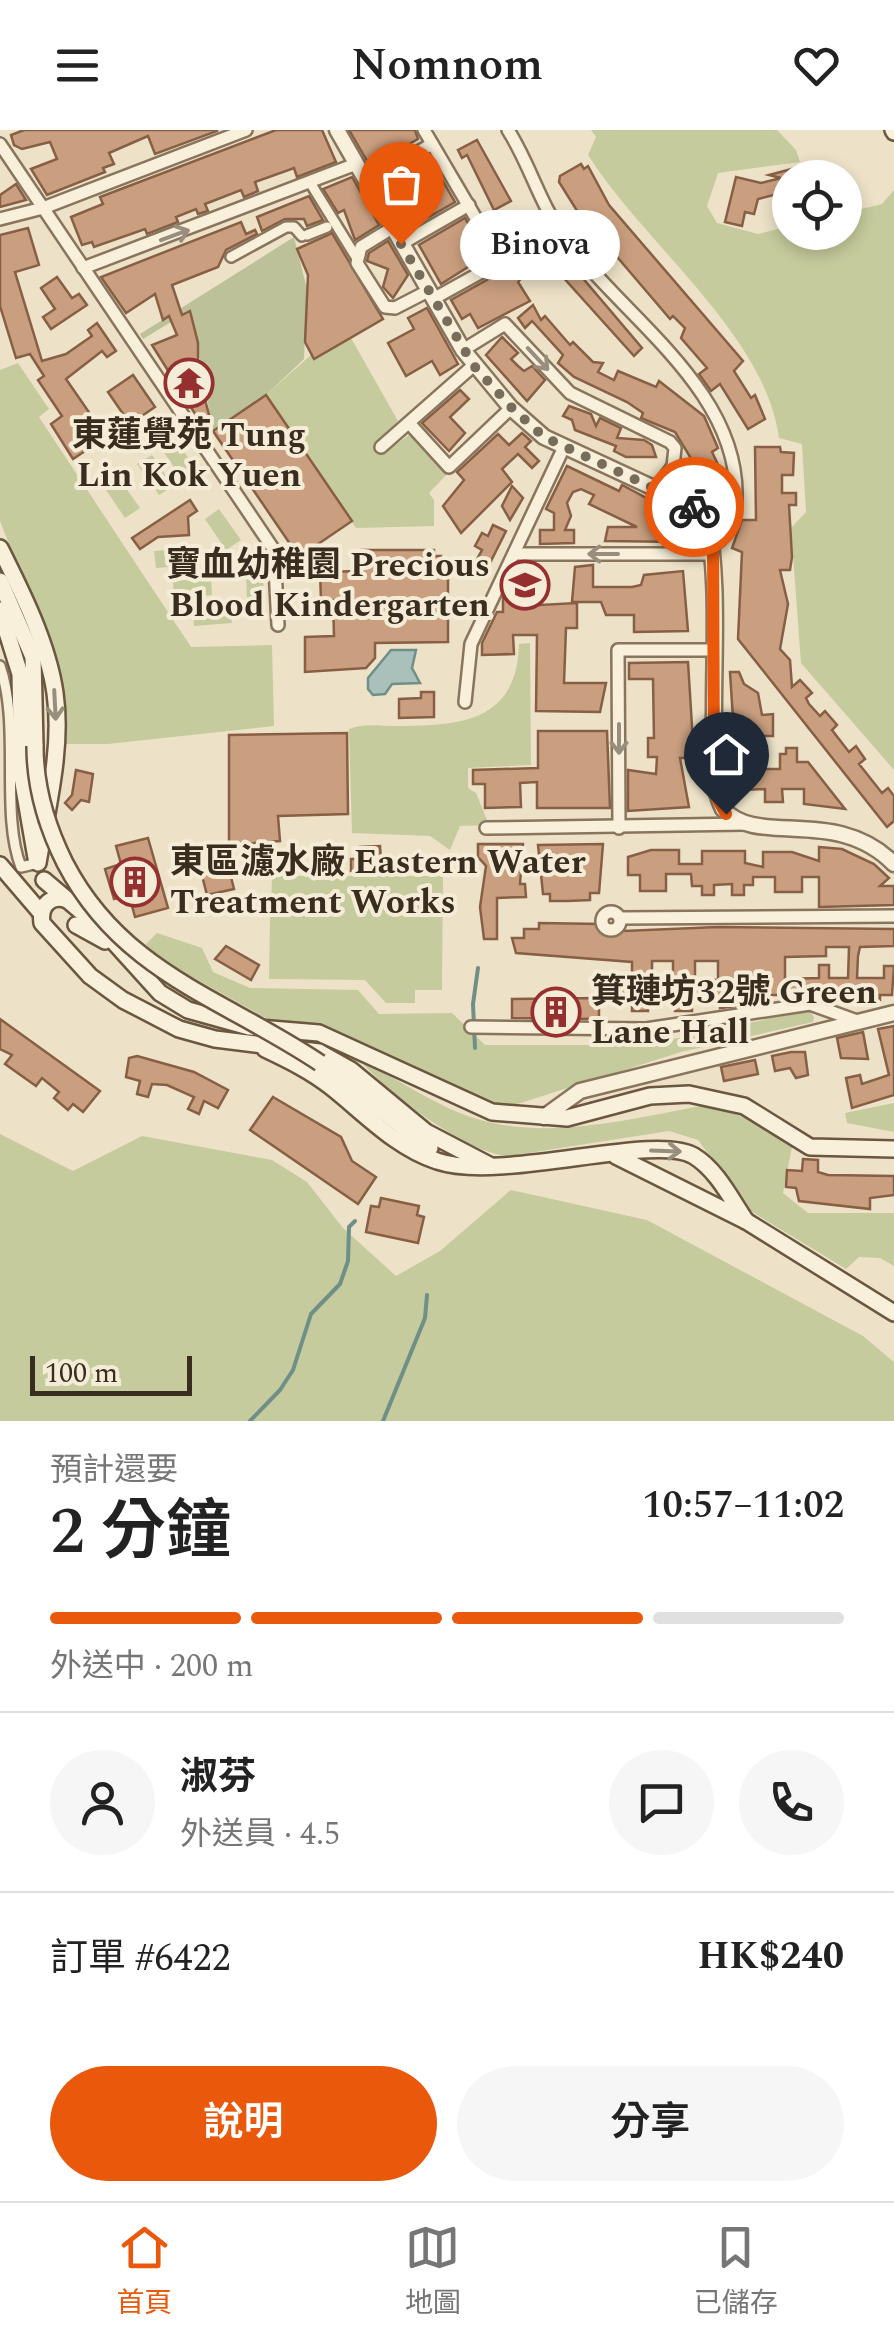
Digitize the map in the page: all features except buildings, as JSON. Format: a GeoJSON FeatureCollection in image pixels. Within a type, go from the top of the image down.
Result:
{"type":"FeatureCollection","features":[{"type":"Feature","properties":{"kind":"main road"},"geometry":{"type":"LineString","coordinates":[[0,548],[45,652],[56,696],[38,863]]}},
{"type":"Feature","properties":{"kind":"main road"},"geometry":{"type":"LineString","coordinates":[[0,581],[33,658],[35,759],[42,806],[59,851],[94,912],[135,953],[310,1056],[433,1150],[491,1166]]}},
{"type":"Feature","properties":{"kind":"main road"},"geometry":{"type":"LineString","coordinates":[[0,610],[20,674],[22,777],[38,863],[70,921],[90,976],[123,1000],[179,1029],[261,1047],[300,1048],[329,1057],[426,1132],[491,1166]]}},
{"type":"Feature","properties":{"kind":"main road"},"geometry":{"type":"LineString","coordinates":[[0,865],[18,891],[125,955],[160,993],[188,1010],[249,1028],[319,1034],[492,1112],[544,1117],[586,1115],[650,1096],[690,1094],[744,1106],[810,1147],[894,1149]]}},
{"type":"Feature","properties":{"kind":"main road"},"geometry":{"type":"LineString","coordinates":[[44,880],[44,927],[70,921]]}},
{"type":"Feature","properties":{"kind":"main road"},"geometry":{"type":"LineString","coordinates":[[261,1047],[329,1085],[397,1140],[432,1160],[456,1167],[671,1150],[690,1153],[710,1170],[746,1221]]}},
{"type":"Feature","properties":{"kind":"main road"},"geometry":{"type":"LineString","coordinates":[[616,1156],[746,1221],[894,1314]]}},
{"type":"Feature","properties":{"kind":"main road"},"geometry":{"type":"LineString","coordinates":[[698,1194],[708,1188],[710,1170]]}},
{"type":"Feature","properties":{"kind":"street"},"geometry":{"type":"LineString","coordinates":[[0,219],[42,208],[246,130]]}},
{"type":"Feature","properties":{"kind":"street"},"geometry":{"type":"LineString","coordinates":[[337,130],[463,350],[512,408],[544,437],[706,512],[714,549],[713,608],[718,627],[714,650],[716,796],[726,814],[745,824]]}},
{"type":"Feature","properties":{"kind":"street"},"geometry":{"type":"LineString","coordinates":[[424,130],[502,262]]}},
{"type":"Feature","properties":{"kind":"street"},"geometry":{"type":"LineString","coordinates":[[508,130],[556,226],[686,372],[720,427],[734,465],[736,510],[732,527],[714,549],[514,554]]}},
{"type":"Feature","properties":{"kind":"street"},"geometry":{"type":"LineString","coordinates":[[0,144],[274,550],[278,625]]}},
{"type":"Feature","properties":{"kind":"street"},"geometry":{"type":"LineString","coordinates":[[367,182],[432,144]]}},
{"type":"Feature","properties":{"kind":"street"},"geometry":{"type":"LineString","coordinates":[[83,268],[356,164]]}},
{"type":"Feature","properties":{"kind":"street"},"geometry":{"type":"LineString","coordinates":[[311,184],[385,308],[430,295],[525,248]]}},
{"type":"Feature","properties":{"kind":"street"},"geometry":{"type":"LineString","coordinates":[[401,244],[469,205]]}},
{"type":"Feature","properties":{"kind":"street"},"geometry":{"type":"LineString","coordinates":[[230,258],[286,227],[294,227],[305,235],[327,227]]}},
{"type":"Feature","properties":{"kind":"street"},"geometry":{"type":"LineString","coordinates":[[356,257],[361,247],[392,228]]}},
{"type":"Feature","properties":{"kind":"street"},"geometry":{"type":"LineString","coordinates":[[463,350],[506,324],[570,392],[670,442],[675,448],[673,466],[656,489]]}},
{"type":"Feature","properties":{"kind":"street"},"geometry":{"type":"LineString","coordinates":[[381,448],[474,366]]}},
{"type":"Feature","properties":{"kind":"street"},"geometry":{"type":"LineString","coordinates":[[409,423],[449,467],[512,408]]}},
{"type":"Feature","properties":{"kind":"street"},"geometry":{"type":"LineString","coordinates":[[465,702],[471,644],[564,447]]}},
{"type":"Feature","properties":{"kind":"street"},"geometry":{"type":"LineString","coordinates":[[620,828],[618,650],[714,650]]}},
{"type":"Feature","properties":{"kind":"street"},"geometry":{"type":"LineString","coordinates":[[0,666],[8,707],[5,768],[16,860],[25,870],[38,863]]}},
{"type":"Feature","properties":{"kind":"street"},"geometry":{"type":"LineString","coordinates":[[708,827],[726,814]]}},
{"type":"Feature","properties":{"kind":"street"},"geometry":{"type":"LineString","coordinates":[[486,828],[745,824],[840,831],[870,845],[894,864]]}},
{"type":"Feature","properties":{"kind":"street"},"geometry":{"type":"LineString","coordinates":[[620,918],[890,915]]}},
{"type":"Feature","properties":{"kind":"street"},"geometry":{"type":"LineString","coordinates":[[806,1004],[818,1008],[824,1030]]}},
{"type":"Feature","properties":{"kind":"street"},"geometry":{"type":"LineString","coordinates":[[475,1028],[656,1028],[806,1004],[866,1022]]}},
{"type":"Feature","properties":{"kind":"street"},"geometry":{"type":"LineString","coordinates":[[544,1117],[580,1092],[894,1013]]}},
{"type":"Feature","properties":{"kind":"green space"},"geometry":{"type":"Polygon","coordinates":[[[591,130],[777,130],[796,150],[799,160],[772,160],[772,166],[718,173],[707,206],[717,223],[758,234],[772,230],[772,250],[862,250],[862,209],[882,204],[894,190],[894,770],[801,663],[791,528],[806,512],[802,444],[779,438],[769,400],[727,326],[588,155],[596,137],[591,130]]]}},
{"type":"Feature","properties":{"kind":"green space"},"geometry":{"type":"Polygon","coordinates":[[[294,237],[307,289],[304,359],[266,395],[213,431],[191,310],[143,339],[140,334],[294,237]]]}},
{"type":"Feature","properties":{"kind":"green space"},"geometry":{"type":"Polygon","coordinates":[[[351,338],[398,421],[374,445],[385,452],[412,433],[449,472],[429,493],[434,500],[434,526],[356,528],[266,395],[312,354],[315,359],[351,338]]]}},
{"type":"Feature","properties":{"kind":"green space"},"geometry":{"type":"Polygon","coordinates":[[[18,363],[49,409],[39,417],[191,647],[272,645],[274,726],[108,744],[62,744],[58,667],[0,521],[0,370],[18,363]]]}},
{"type":"Feature","properties":{"kind":"green space"},"geometry":{"type":"Polygon","coordinates":[[[175,439],[197,470],[182,479],[161,448],[175,439]]]}},
{"type":"Feature","properties":{"kind":"green space"},"geometry":{"type":"Polygon","coordinates":[[[152,455],[173,486],[159,495],[137,464],[152,455]]]}},
{"type":"Feature","properties":{"kind":"green space"},"geometry":{"type":"Polygon","coordinates":[[[118,477],[140,508],[125,518],[104,487],[118,477]]]}},
{"type":"Feature","properties":{"kind":"green space"},"geometry":{"type":"Polygon","coordinates":[[[219,509],[241,540],[226,550],[205,519],[219,509]]]}},
{"type":"Feature","properties":{"kind":"green space"},"geometry":{"type":"Polygon","coordinates":[[[192,548],[193,565],[156,568],[154,551],[192,548]]]}},
{"type":"Feature","properties":{"kind":"green space"},"geometry":{"type":"Polygon","coordinates":[[[263,564],[264,602],[247,602],[246,565],[263,564]]]}},
{"type":"Feature","properties":{"kind":"green space"},"geometry":{"type":"Polygon","coordinates":[[[211,578],[212,595],[174,598],[173,581],[211,578]]]}},
{"type":"Feature","properties":{"kind":"green space"},"geometry":{"type":"Polygon","coordinates":[[[230,606],[232,623],[194,626],[193,609],[230,606]]]}},
{"type":"Feature","properties":{"kind":"green space"},"geometry":{"type":"Polygon","coordinates":[[[530,643],[531,765],[468,768],[468,788],[476,793],[489,825],[460,826],[450,850],[430,836],[352,833],[349,729],[366,725],[441,724],[480,715],[496,705],[508,690],[516,670],[519,644],[530,643]]]}},
{"type":"Feature","properties":{"kind":"green space"},"geometry":{"type":"Polygon","coordinates":[[[272,876],[443,876],[442,990],[415,990],[415,1003],[386,1003],[365,980],[269,979],[270,917],[264,916],[271,903],[272,876]]]}},
{"type":"Feature","properties":{"kind":"green space"},"geometry":{"type":"Polygon","coordinates":[[[157,933],[202,948],[213,972],[250,988],[358,990],[379,1014],[452,1013],[485,1045],[604,1045],[680,1038],[809,1010],[814,1017],[813,1022],[681,1052],[511,1106],[498,1106],[340,1033],[273,1022],[151,954],[146,944],[157,933]]]}},
{"type":"Feature","properties":{"kind":"green space"},"geometry":{"type":"Polygon","coordinates":[[[359,1059],[447,1107],[505,1125],[562,1128],[707,1105],[741,1116],[792,1147],[783,1193],[808,1213],[894,1213],[894,1266],[880,1258],[859,1257],[846,1269],[749,1210],[698,1140],[669,1131],[509,1156],[492,1153],[428,1119],[359,1059]]]}},
{"type":"Feature","properties":{"kind":"green space"},"geometry":{"type":"Polygon","coordinates":[[[894,1103],[894,1132],[847,1123],[845,1113],[894,1103]]]}},
{"type":"Feature","properties":{"kind":"green space"},"geometry":{"type":"Polygon","coordinates":[[[0,1134],[73,1171],[142,1136],[272,1160],[307,1182],[343,1228],[396,1276],[440,1251],[511,1190],[647,1220],[863,1336],[894,1362],[894,1421],[0,1421],[0,1134]]]}},
{"type":"Feature","properties":{"kind":"water"},"geometry":{"type":"Polygon","coordinates":[[[391,650],[416,650],[412,668],[420,683],[392,684],[385,694],[373,695],[368,689],[368,678],[391,650]]]}},
{"type":"Feature","properties":{"kind":"waterway"},"geometry":{"type":"LineString","coordinates":[[475,1048],[473,1004],[478,968]]}},
{"type":"Feature","properties":{"kind":"waterway"},"geometry":{"type":"LineString","coordinates":[[250,1421],[280,1390],[293,1370],[311,1314],[340,1284],[348,1261],[349,1227],[355,1221]]}},
{"type":"Feature","properties":{"kind":"waterway"},"geometry":{"type":"LineString","coordinates":[[383,1421],[425,1318],[427,1295]]}},
{"type":"Feature","properties":{"kind":"way so far"},"geometry":{"type":"LineString","coordinates":[[401,244],[474,366],[544,437],[694,507]]}},
{"type":"Feature","properties":{"kind":"place","name":"Binova"},"geometry":{"type":"Point","coordinates":[401,244]}},
{"type":"Feature","properties":{"kind":"place","name":"東蓮覺苑 Tung Lin Kok Yuen"},"geometry":{"type":"Point","coordinates":[189,383]}},
{"type":"Feature","properties":{"kind":"place","name":"寶血幼稚園 Precious Blood Kindergarten"},"geometry":{"type":"Point","coordinates":[525,585]}},
{"type":"Feature","properties":{"kind":"place","name":"東區濾水廠 Eastern Water Treatment Works"},"geometry":{"type":"Point","coordinates":[135,882]}},
{"type":"Feature","properties":{"kind":"place","name":"箕璉坊32號 Green Lane Hall"},"geometry":{"type":"Point","coordinates":[556,1012]}},
{"type":"Feature","properties":{"kind":"route"},"geometry":{"type":"LineString","coordinates":[[694,507],[706,512],[713,534],[714,778],[716,796],[726,814]]}}]}
